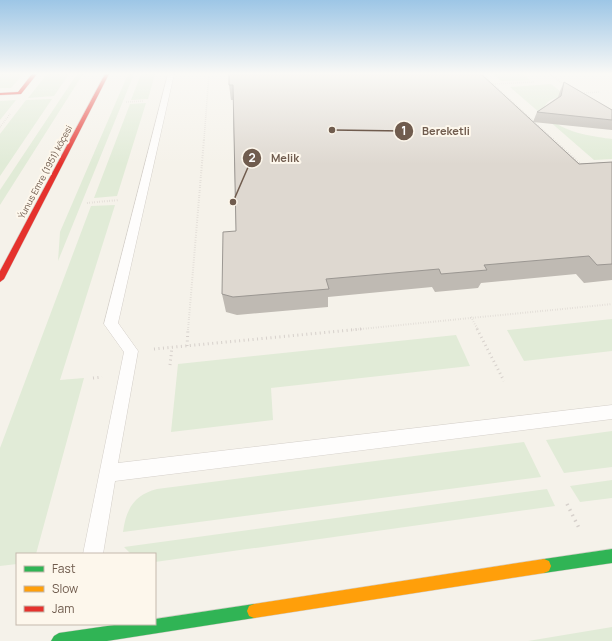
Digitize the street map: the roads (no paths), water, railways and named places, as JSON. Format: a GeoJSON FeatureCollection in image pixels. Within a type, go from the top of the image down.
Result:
{"type":"FeatureCollection","features":[{"type":"Feature","properties":{"kind":"street","name":"Ýunus Emre (1951) köçesi"},"geometry":{"type":"LineString","coordinates":[[0,279],[91,104]]}},
{"type":"Feature","properties":{"kind":"street"},"geometry":{"type":"LineString","coordinates":[[156,622],[612,556]]}},
{"type":"Feature","properties":{"kind":"street"},"geometry":{"type":"LineString","coordinates":[[72,634],[134,625]]}},
{"type":"Feature","properties":{"kind":"lane"},"geometry":{"type":"LineString","coordinates":[[93,553],[131,351],[110,324],[165,104]]}},
{"type":"Feature","properties":{"kind":"lane"},"geometry":{"type":"LineString","coordinates":[[108,473],[612,412]]}},
{"type":"Feature","properties":{"kind":"place","name":"Bereketli"},"geometry":{"type":"Point","coordinates":[332,130]}},
{"type":"Feature","properties":{"kind":"place","name":"Melik"},"geometry":{"type":"Point","coordinates":[233,202]}}]}
